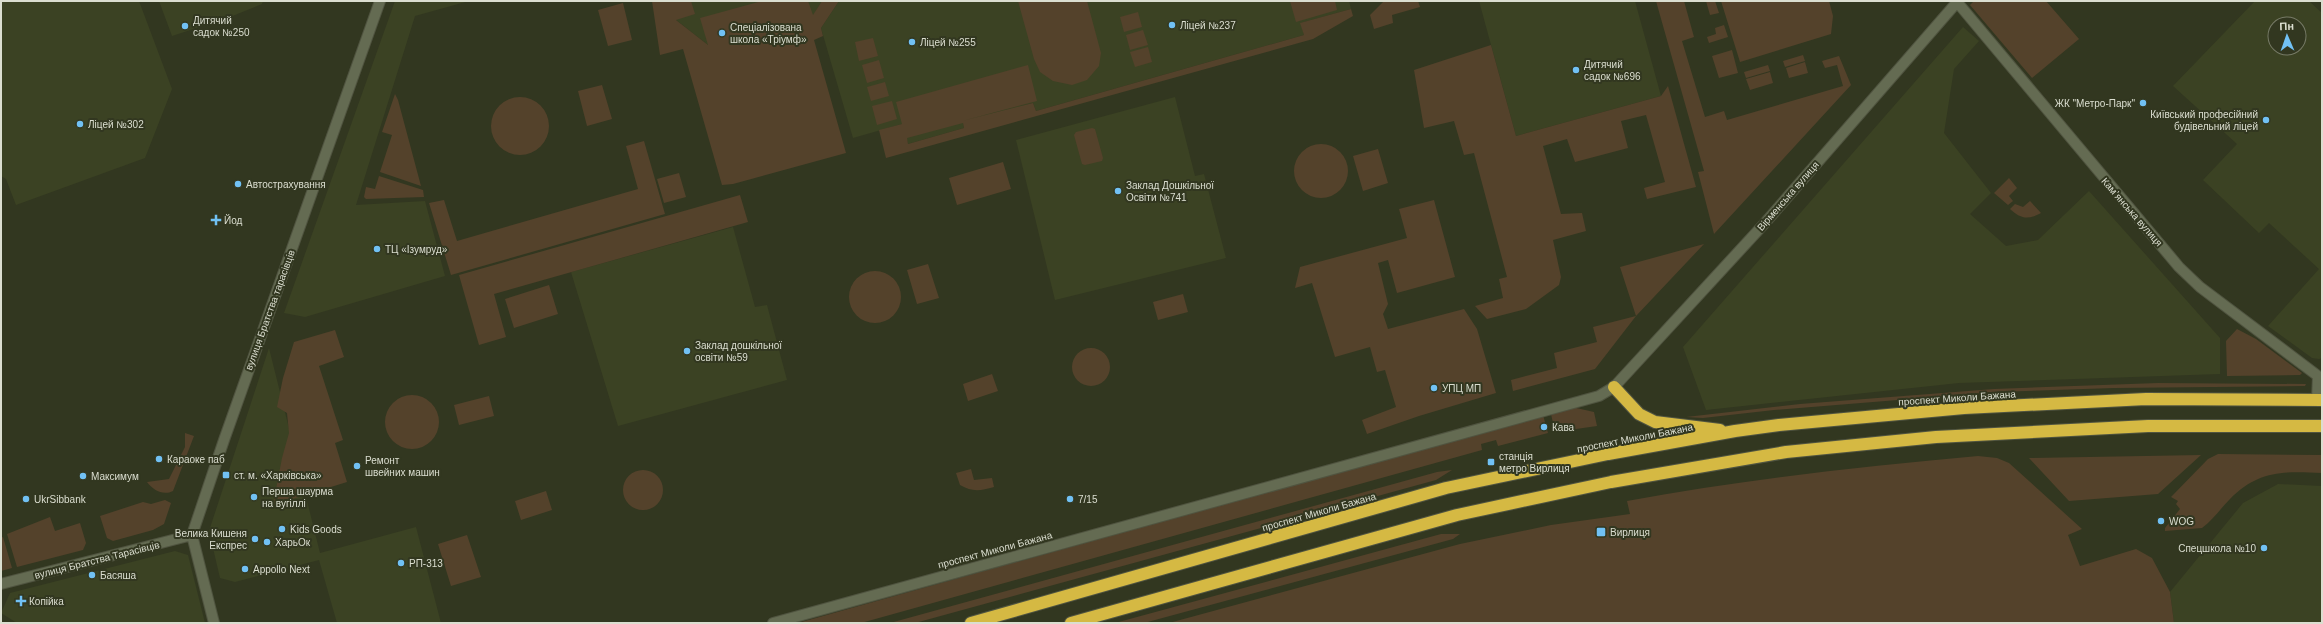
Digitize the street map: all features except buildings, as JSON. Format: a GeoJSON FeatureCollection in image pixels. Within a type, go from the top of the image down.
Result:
{"type":"FeatureCollection","features":[{"type":"Feature","properties":{"kind":"highway"},"geometry":{"type":"LineString","coordinates":[[1614,387],[1639,414],[1655,422],[1735,431]]}},
{"type":"Feature","properties":{"kind":"highway","name":"проспект Миколи Бажана"},"geometry":{"type":"LineString","coordinates":[[971,623],[1446,488],[1608,454],[1735,431],[1779,425],[1964,408],[2146,399],[2319,400]]}},
{"type":"Feature","properties":{"kind":"highway"},"geometry":{"type":"LineString","coordinates":[[1071,623],[1457,515],[1611,482],[1786,452],[1936,437],[2148,426],[2322,426]]}},
{"type":"Feature","properties":{"kind":"street","name":"вулиця Братства тарасівців"},"geometry":{"type":"LineString","coordinates":[[192,535],[226,433],[380,1]]}},
{"type":"Feature","properties":{"kind":"street","name":"Камʼянська вулиця"},"geometry":{"type":"LineString","coordinates":[[1958,1],[2184,272],[2200,287],[2320,374],[2319,400]]}},
{"type":"Feature","properties":{"kind":"street","name":"Вірменська вулиця"},"geometry":{"type":"LineString","coordinates":[[1614,387],[1764,224],[1958,1]]}},
{"type":"Feature","properties":{"kind":"street","name":"проспект Миколи Бажана"},"geometry":{"type":"LineString","coordinates":[[773,623],[1599,396],[1614,387]]}},
{"type":"Feature","properties":{"kind":"street","name":"вулиця Братства Тарасівців"},"geometry":{"type":"LineString","coordinates":[[1,584],[192,535]]}},
{"type":"Feature","properties":{"kind":"street"},"geometry":{"type":"LineString","coordinates":[[192,535],[214,623]]}},
{"type":"Feature","properties":{"kind":"shaded area","name":"Ліцей №302"},"geometry":{"type":"Polygon","coordinates":[[[1,1],[139,1],[172,89],[145,158],[16,205],[6,179],[1,176],[1,1]]]}},
{"type":"Feature","properties":{"kind":"shaded area","name":"Дитячий садок №250"},"geometry":{"type":"Polygon","coordinates":[[[159,1],[263,1],[262,4],[230,17],[172,36],[159,1]]]}},
{"type":"Feature","properties":{"kind":"shaded area"},"geometry":{"type":"Polygon","coordinates":[[[395,1],[469,1],[415,16],[356,205],[425,201],[445,276],[305,317],[284,313],[395,1]]]}},
{"type":"Feature","properties":{"kind":"shaded area","name":"Спеціалізована школа «Тріумф»"},"geometry":{"type":"Polygon","coordinates":[[[652,1],[822,1],[813,16],[708,45],[652,1]]]}},
{"type":"Feature","properties":{"kind":"shaded area"},"geometry":{"type":"Polygon","coordinates":[[[652,1],[691,1],[695,14],[676,20],[708,45],[700,18],[762,1],[808,1],[813,15],[822,1],[839,1],[821,28],[823,36],[814,40],[846,153],[733,184],[722,185],[683,49],[660,55],[652,1]]]}},
{"type":"Feature","properties":{"kind":"shaded area"},"geometry":{"type":"Polygon","coordinates":[[[839,1],[1349,1],[1351,9],[1301,23],[1304,35],[1036,111],[1033,103],[963,123],[964,128],[908,144],[902,124],[853,138],[821,28],[839,1]]]}},
{"type":"Feature","properties":{"kind":"shaded area"},"geometry":{"type":"Polygon","coordinates":[[[1018,1],[1087,1],[1101,53],[1099,66],[1087,80],[1072,85],[1053,81],[1040,72],[1034,59],[1018,1]]]}},
{"type":"Feature","properties":{"kind":"shaded area"},"geometry":{"type":"Polygon","coordinates":[[[1290,1],[1335,1],[1337,10],[1296,22],[1290,1]]]}},
{"type":"Feature","properties":{"kind":"shaded area"},"geometry":{"type":"Polygon","coordinates":[[[1384,1],[1418,1],[1420,7],[1392,15],[1393,23],[1374,29],[1370,15],[1384,1]]]}},
{"type":"Feature","properties":{"kind":"shaded area","name":"Дитячий садок №696"},"geometry":{"type":"Polygon","coordinates":[[[1479,1],[1635,1],[1661,96],[1516,136],[1479,1]]]}},
{"type":"Feature","properties":{"kind":"shaded area"},"geometry":{"type":"Polygon","coordinates":[[[1656,1],[1684,1],[1694,37],[1682,41],[1705,117],[1724,111],[1727,120],[1843,86],[1837,65],[1825,68],[1822,61],[1839,56],[1851,85],[1714,234],[1698,172],[1704,171],[1656,1]]]}},
{"type":"Feature","properties":{"kind":"shaded area"},"geometry":{"type":"Polygon","coordinates":[[[1706,1],[1715,1],[1719,13],[1710,15],[1706,1]]]}},
{"type":"Feature","properties":{"kind":"shaded area"},"geometry":{"type":"Polygon","coordinates":[[[1721,1],[1829,1],[1833,16],[1831,34],[1740,62],[1721,1]]]}},
{"type":"Feature","properties":{"kind":"shaded area"},"geometry":{"type":"Polygon","coordinates":[[[1974,1],[2046,1],[2079,39],[2032,78],[1970,5],[1974,1]]]}},
{"type":"Feature","properties":{"kind":"shaded area","name":"Київський професійний будівельний ліцей"},"geometry":{"type":"Polygon","coordinates":[[[2255,1],[2309,1],[2322,13],[2322,358],[2312,358],[2268,326],[2319,269],[2269,223],[2259,233],[2203,180],[2237,144],[2173,86],[2255,1]]]}},
{"type":"Feature","properties":{"kind":"shaded area"},"geometry":{"type":"Polygon","coordinates":[[[623,3],[632,40],[608,46],[598,10],[623,3]]]}},
{"type":"Feature","properties":{"kind":"shaded area"},"geometry":{"type":"Polygon","coordinates":[[[1351,9],[1353,16],[1313,39],[886,158],[879,130],[902,124],[896,102],[1028,65],[1037,101],[962,121],[1033,103],[1036,111],[1304,35],[1300,23],[1351,9]],[[963,123],[907,138],[908,144],[964,128],[963,123]]]}},
{"type":"Feature","properties":{"kind":"shaded area"},"geometry":{"type":"Polygon","coordinates":[[[1138,12],[1142,27],[1124,32],[1120,17],[1138,12]]]}},
{"type":"Feature","properties":{"kind":"shaded area"},"geometry":{"type":"Polygon","coordinates":[[[1724,25],[1728,37],[1709,43],[1707,37],[1716,34],[1715,28],[1724,25]]]}},
{"type":"Feature","properties":{"kind":"shaded area"},"geometry":{"type":"Polygon","coordinates":[[[1963,27],[1979,41],[1954,69],[1944,133],[1991,193],[1970,214],[2006,246],[2038,240],[2089,191],[2220,338],[2220,374],[1959,383],[1706,410],[1683,347],[1963,27]]]}},
{"type":"Feature","properties":{"kind":"shaded area"},"geometry":{"type":"Polygon","coordinates":[[[1143,30],[1148,45],[1130,50],[1126,35],[1143,30]]]}},
{"type":"Feature","properties":{"kind":"shaded area"},"geometry":{"type":"Polygon","coordinates":[[[873,38],[878,56],[859,61],[855,42],[873,38]]]}},
{"type":"Feature","properties":{"kind":"shaded area"},"geometry":{"type":"Polygon","coordinates":[[[1491,45],[1516,136],[1661,96],[1668,86],[1696,187],[1647,199],[1644,188],[1665,182],[1646,115],[1621,121],[1628,148],[1575,162],[1567,139],[1543,146],[1561,214],[1582,213],[1586,231],[1553,240],[1561,277],[1559,285],[1526,309],[1487,319],[1475,306],[1503,298],[1499,279],[1507,277],[1474,153],[1464,155],[1454,121],[1424,128],[1414,70],[1491,45]]]}},
{"type":"Feature","properties":{"kind":"shaded area"},"geometry":{"type":"Polygon","coordinates":[[[1148,47],[1152,62],[1135,67],[1130,52],[1148,47]]]}},
{"type":"Feature","properties":{"kind":"shaded area"},"geometry":{"type":"Polygon","coordinates":[[[1732,50],[1738,73],[1719,78],[1712,56],[1732,50]]]}},
{"type":"Feature","properties":{"kind":"shaded area"},"geometry":{"type":"Polygon","coordinates":[[[1803,55],[1805,61],[1785,67],[1783,61],[1803,55]]]}},
{"type":"Feature","properties":{"kind":"shaded area"},"geometry":{"type":"Polygon","coordinates":[[[879,60],[884,78],[867,83],[862,65],[879,60]]]}},
{"type":"Feature","properties":{"kind":"shaded area"},"geometry":{"type":"Polygon","coordinates":[[[1805,62],[1808,73],[1789,78],[1786,68],[1805,62]]]}},
{"type":"Feature","properties":{"kind":"shaded area"},"geometry":{"type":"Polygon","coordinates":[[[1768,65],[1770,71],[1746,78],[1744,72],[1768,65]]]}},
{"type":"Feature","properties":{"kind":"shaded area"},"geometry":{"type":"Polygon","coordinates":[[[1770,72],[1773,83],[1750,90],[1746,79],[1770,72]]]}},
{"type":"Feature","properties":{"kind":"shaded area"},"geometry":{"type":"Polygon","coordinates":[[[885,82],[889,96],[871,101],[867,87],[885,82]]]}},
{"type":"Feature","properties":{"kind":"shaded area"},"geometry":{"type":"Polygon","coordinates":[[[602,85],[612,119],[587,126],[578,91],[602,85]]]}},
{"type":"Feature","properties":{"kind":"shaded area"},"geometry":{"type":"Polygon","coordinates":[[[395,94],[398,100],[421,186],[380,172],[392,135],[382,132],[395,94]]]}},
{"type":"Feature","properties":{"kind":"shaded area"},"geometry":{"type":"Polygon","coordinates":[[[520,97],[531,99],[541,105],[547,115],[549,126],[547,137],[541,147],[531,153],[520,155],[509,153],[499,147],[493,137],[491,126],[493,115],[499,105],[509,99],[520,97]]]}},
{"type":"Feature","properties":{"kind":"shaded area","name":"Заклад Дошкільної Освіти №741"},"geometry":{"type":"Polygon","coordinates":[[[1175,97],[1195,176],[1204,174],[1226,258],[1055,300],[1016,140],[1175,97]]]}},
{"type":"Feature","properties":{"kind":"shaded area"},"geometry":{"type":"Polygon","coordinates":[[[892,101],[897,119],[877,125],[872,106],[892,101]]]}},
{"type":"Feature","properties":{"kind":"shaded area"},"geometry":{"type":"Polygon","coordinates":[[[1092,128],[1095,129],[1103,158],[1102,161],[1085,165],[1082,164],[1074,135],[1076,132],[1092,128]]]}},
{"type":"Feature","properties":{"kind":"shaded area"},"geometry":{"type":"Polygon","coordinates":[[[644,141],[665,214],[451,275],[429,203],[444,200],[457,241],[638,189],[626,146],[644,141]]]}},
{"type":"Feature","properties":{"kind":"shaded area"},"geometry":{"type":"Polygon","coordinates":[[[1321,144],[1331,146],[1340,152],[1346,161],[1348,171],[1346,181],[1340,190],[1331,196],[1321,198],[1311,196],[1302,190],[1296,181],[1294,171],[1296,161],[1302,152],[1311,146],[1321,144]]]}},
{"type":"Feature","properties":{"kind":"shaded area"},"geometry":{"type":"Polygon","coordinates":[[[1378,149],[1388,183],[1363,191],[1353,156],[1378,149]]]}},
{"type":"Feature","properties":{"kind":"shaded area"},"geometry":{"type":"Polygon","coordinates":[[[1003,162],[1011,189],[957,205],[949,178],[1003,162]]]}},
{"type":"Feature","properties":{"kind":"shaded area"},"geometry":{"type":"Polygon","coordinates":[[[679,173],[686,197],[664,203],[657,179],[679,173]]]}},
{"type":"Feature","properties":{"kind":"shaded area"},"geometry":{"type":"Polygon","coordinates":[[[379,176],[423,190],[424,197],[366,199],[364,197],[366,187],[375,189],[379,176]]]}},
{"type":"Feature","properties":{"kind":"shaded area"},"geometry":{"type":"Polygon","coordinates":[[[2009,178],[2017,188],[2009,196],[2013,201],[2008,205],[1994,193],[2009,178]]]}},
{"type":"Feature","properties":{"kind":"shaded area"},"geometry":{"type":"Polygon","coordinates":[[[740,195],[748,222],[494,294],[506,337],[479,345],[459,275],[740,195]]]}},
{"type":"Feature","properties":{"kind":"shaded area"},"geometry":{"type":"Polygon","coordinates":[[[1434,200],[1455,277],[1397,293],[1388,260],[1378,263],[1388,304],[1383,314],[1388,329],[1464,309],[1477,329],[1496,393],[1419,416],[1367,434],[1362,420],[1396,407],[1385,370],[1377,372],[1370,347],[1335,357],[1312,283],[1295,288],[1300,267],[1407,238],[1399,209],[1434,200]]]}},
{"type":"Feature","properties":{"kind":"shaded area"},"geometry":{"type":"Polygon","coordinates":[[[2030,201],[2041,213],[2032,217],[2021,217],[2010,209],[2015,204],[2023,207],[2030,201]]]}},
{"type":"Feature","properties":{"kind":"shaded area","name":"Заклад дошкільної освіти №59"},"geometry":{"type":"Polygon","coordinates":[[[733,227],[755,307],[767,305],[787,380],[618,426],[571,272],[733,227]]]}},
{"type":"Feature","properties":{"kind":"shaded area"},"geometry":{"type":"Polygon","coordinates":[[[1704,244],[1636,316],[1620,267],[1704,244]]]}},
{"type":"Feature","properties":{"kind":"shaded area"},"geometry":{"type":"Polygon","coordinates":[[[928,264],[939,298],[917,304],[907,270],[928,264]]]}},
{"type":"Feature","properties":{"kind":"shaded area"},"geometry":{"type":"Polygon","coordinates":[[[870,271],[880,271],[894,278],[901,292],[901,302],[894,316],[880,323],[870,323],[860,319],[853,312],[849,302],[849,292],[853,282],[860,275],[870,271]]]}},
{"type":"Feature","properties":{"kind":"shaded area"},"geometry":{"type":"Polygon","coordinates":[[[549,285],[558,314],[514,328],[505,299],[549,285]]]}},
{"type":"Feature","properties":{"kind":"shaded area"},"geometry":{"type":"Polygon","coordinates":[[[1183,294],[1188,312],[1158,320],[1153,302],[1183,294]]]}},
{"type":"Feature","properties":{"kind":"shaded area"},"geometry":{"type":"Polygon","coordinates":[[[1636,316],[1595,369],[1513,391],[1511,380],[1557,368],[1554,353],[1597,342],[1593,327],[1636,316]]]}},
{"type":"Feature","properties":{"kind":"shaded area"},"geometry":{"type":"Polygon","coordinates":[[[2237,329],[2256,339],[2302,373],[2300,375],[2227,376],[2226,341],[2237,329]]]}},
{"type":"Feature","properties":{"kind":"shaded area"},"geometry":{"type":"Polygon","coordinates":[[[335,330],[344,357],[319,366],[343,440],[335,443],[347,482],[273,505],[282,458],[289,433],[287,413],[277,407],[283,378],[294,342],[335,330]]]}},
{"type":"Feature","properties":{"kind":"shaded area"},"geometry":{"type":"Polygon","coordinates":[[[269,348],[320,553],[416,527],[441,623],[337,623],[319,560],[235,582],[220,578],[209,531],[269,348]]]}},
{"type":"Feature","properties":{"kind":"shaded area"},"geometry":{"type":"Polygon","coordinates":[[[1087,348],[1095,348],[1105,353],[1109,360],[1109,374],[1105,381],[1095,386],[1087,386],[1077,381],[1075,378],[1072,371],[1072,363],[1077,353],[1080,351],[1087,348]]]}},
{"type":"Feature","properties":{"kind":"shaded area"},"geometry":{"type":"Polygon","coordinates":[[[992,374],[998,391],[968,401],[963,384],[992,374]]]}},
{"type":"Feature","properties":{"kind":"shaded area"},"geometry":{"type":"Polygon","coordinates":[[[2158,383],[2306,384],[2305,386],[2114,388],[1996,392],[1774,410],[1703,418],[1686,417],[1800,404],[1994,389],[2158,383]]]}},
{"type":"Feature","properties":{"kind":"shaded area"},"geometry":{"type":"Polygon","coordinates":[[[407,395],[417,395],[427,399],[435,407],[439,417],[439,427],[435,437],[427,445],[417,449],[407,449],[397,445],[389,437],[385,427],[385,417],[389,407],[397,399],[407,395]]]}},
{"type":"Feature","properties":{"kind":"shaded area"},"geometry":{"type":"Polygon","coordinates":[[[489,396],[494,416],[459,425],[454,405],[489,396]]]}},
{"type":"Feature","properties":{"kind":"shaded area"},"geometry":{"type":"Polygon","coordinates":[[[1572,407],[1594,412],[1597,426],[1555,432],[1551,414],[1572,407]]]}},
{"type":"Feature","properties":{"kind":"shaded area"},"geometry":{"type":"Polygon","coordinates":[[[1543,415],[1548,433],[1498,446],[1496,440],[1481,444],[1482,450],[861,623],[798,623],[1543,415]]]}},
{"type":"Feature","properties":{"kind":"shaded area"},"geometry":{"type":"Polygon","coordinates":[[[185,433],[194,436],[173,491],[166,493],[158,491],[147,482],[169,479],[185,447],[185,433]]]}},
{"type":"Feature","properties":{"kind":"shaded area"},"geometry":{"type":"Polygon","coordinates":[[[2218,454],[2322,455],[2322,473],[2296,472],[2273,474],[2251,482],[2240,489],[2210,522],[2202,528],[2165,531],[2165,528],[2180,509],[2176,504],[2178,501],[2171,497],[2208,459],[2218,454]]]}},
{"type":"Feature","properties":{"kind":"shaded area"},"geometry":{"type":"Polygon","coordinates":[[[2201,455],[2158,494],[2069,501],[2029,458],[2201,455]]]}},
{"type":"Feature","properties":{"kind":"shaded area"},"geometry":{"type":"Polygon","coordinates":[[[1978,456],[1997,458],[2009,463],[2082,529],[2068,535],[2080,566],[2136,549],[2152,558],[2170,592],[2174,623],[1169,623],[1460,544],[1551,525],[1630,514],[1627,501],[1715,486],[1802,474],[1978,456]]]}},
{"type":"Feature","properties":{"kind":"shaded area"},"geometry":{"type":"Polygon","coordinates":[[[971,469],[974,480],[992,478],[994,487],[976,490],[968,489],[960,485],[956,473],[971,469]]]}},
{"type":"Feature","properties":{"kind":"shaded area"},"geometry":{"type":"Polygon","coordinates":[[[639,470],[647,470],[654,473],[660,479],[663,490],[660,501],[654,507],[647,510],[639,510],[632,507],[626,501],[623,494],[623,486],[626,479],[632,473],[639,470]]]}},
{"type":"Feature","properties":{"kind":"shaded area"},"geometry":{"type":"Polygon","coordinates":[[[1452,470],[1436,480],[915,623],[890,623],[1437,472],[1452,470]]]}},
{"type":"Feature","properties":{"kind":"shaded area","name":"Спецшкола №10"},"geometry":{"type":"Polygon","coordinates":[[[2278,484],[2322,486],[2322,623],[2174,623],[2170,592],[2243,503],[2278,484]]]}},
{"type":"Feature","properties":{"kind":"shaded area"},"geometry":{"type":"Polygon","coordinates":[[[546,491],[552,510],[521,520],[515,501],[546,491]]]}},
{"type":"Feature","properties":{"kind":"shaded area"},"geometry":{"type":"Polygon","coordinates":[[[165,500],[171,503],[164,524],[153,530],[113,541],[107,538],[100,516],[143,502],[151,504],[165,500]]]}},
{"type":"Feature","properties":{"kind":"shaded area"},"geometry":{"type":"Polygon","coordinates":[[[50,517],[55,531],[80,523],[86,543],[83,550],[17,567],[7,534],[50,517]]]}},
{"type":"Feature","properties":{"kind":"shaded area"},"geometry":{"type":"Polygon","coordinates":[[[1441,534],[1460,534],[1453,539],[1144,623],[1115,623],[1441,534]]]}},
{"type":"Feature","properties":{"kind":"shaded area"},"geometry":{"type":"Polygon","coordinates":[[[467,535],[481,577],[451,586],[438,544],[467,535]]]}},
{"type":"Feature","properties":{"kind":"shaded area"},"geometry":{"type":"Polygon","coordinates":[[[3,537],[12,568],[1,571],[1,538],[3,537]]]}},
{"type":"Feature","properties":{"kind":"shaded area"},"geometry":{"type":"Polygon","coordinates":[[[175,551],[188,555],[205,623],[17,623],[1,613],[10,593],[175,551]]]}},
{"type":"Feature","properties":{"kind":"place","name":"Ліцей №237"},"geometry":{"type":"Point","coordinates":[1172,25]}},
{"type":"Feature","properties":{"kind":"place","name":"Дитячий садок №250"},"geometry":{"type":"Point","coordinates":[185,26]}},
{"type":"Feature","properties":{"kind":"place","name":"Спеціалізована школа «Тріумф»"},"geometry":{"type":"Point","coordinates":[722,33]}},
{"type":"Feature","properties":{"kind":"place","name":"Ліцей №255"},"geometry":{"type":"Point","coordinates":[912,42]}},
{"type":"Feature","properties":{"kind":"place","name":"Дитячий садок №696"},"geometry":{"type":"Point","coordinates":[1576,70]}},
{"type":"Feature","properties":{"kind":"place","name":"ЖК \"Метро-Парк\""},"geometry":{"type":"Point","coordinates":[2143,103]}},
{"type":"Feature","properties":{"kind":"place","name":"Київський професійний будівельний ліцей"},"geometry":{"type":"Point","coordinates":[2266,120]}},
{"type":"Feature","properties":{"kind":"place","name":"Ліцей №302"},"geometry":{"type":"Point","coordinates":[80,124]}},
{"type":"Feature","properties":{"kind":"place","name":"Автострахування"},"geometry":{"type":"Point","coordinates":[238,184]}},
{"type":"Feature","properties":{"kind":"place","name":"Заклад Дошкільної Освіти №741"},"geometry":{"type":"Point","coordinates":[1118,191]}},
{"type":"Feature","properties":{"kind":"place","name":"Йод"},"geometry":{"type":"Point","coordinates":[216,220]}},
{"type":"Feature","properties":{"kind":"place","name":"ТЦ «Ізумруд»"},"geometry":{"type":"Point","coordinates":[377,249]}},
{"type":"Feature","properties":{"kind":"place","name":"Заклад дошкільної освіти №59"},"geometry":{"type":"Point","coordinates":[687,351]}},
{"type":"Feature","properties":{"kind":"place","name":"УПЦ МП"},"geometry":{"type":"Point","coordinates":[1434,388]}},
{"type":"Feature","properties":{"kind":"place","name":"Кава"},"geometry":{"type":"Point","coordinates":[1544,427]}},
{"type":"Feature","properties":{"kind":"place","name":"Караоке паб"},"geometry":{"type":"Point","coordinates":[159,459]}},
{"type":"Feature","properties":{"kind":"place","name":"станція метро Вирлиця"},"geometry":{"type":"Point","coordinates":[1491,462]}},
{"type":"Feature","properties":{"kind":"place","name":"Ремонт швейних машин"},"geometry":{"type":"Point","coordinates":[357,466]}},
{"type":"Feature","properties":{"kind":"place","name":"ст. м. «Харківська»"},"geometry":{"type":"Point","coordinates":[226,475]}},
{"type":"Feature","properties":{"kind":"place","name":"Максимум"},"geometry":{"type":"Point","coordinates":[83,476]}},
{"type":"Feature","properties":{"kind":"place","name":"Перша шаурма на вугіллі"},"geometry":{"type":"Point","coordinates":[254,497]}},
{"type":"Feature","properties":{"kind":"place","name":"UkrSibbank"},"geometry":{"type":"Point","coordinates":[26,499]}},
{"type":"Feature","properties":{"kind":"place","name":"7/15"},"geometry":{"type":"Point","coordinates":[1070,499]}},
{"type":"Feature","properties":{"kind":"place","name":"WOG"},"geometry":{"type":"Point","coordinates":[2161,521]}},
{"type":"Feature","properties":{"kind":"place","name":"Kids Goods"},"geometry":{"type":"Point","coordinates":[282,529]}},
{"type":"Feature","properties":{"kind":"place","name":"Вирлиця"},"geometry":{"type":"Point","coordinates":[1601,532]}},
{"type":"Feature","properties":{"kind":"place","name":"Велика Кишеня Експрес"},"geometry":{"type":"Point","coordinates":[255,539]}},
{"type":"Feature","properties":{"kind":"place","name":"ХарьОк"},"geometry":{"type":"Point","coordinates":[267,542]}},
{"type":"Feature","properties":{"kind":"place","name":"Спецшкола №10"},"geometry":{"type":"Point","coordinates":[2264,548]}},
{"type":"Feature","properties":{"kind":"place","name":"РП-313"},"geometry":{"type":"Point","coordinates":[401,563]}},
{"type":"Feature","properties":{"kind":"place","name":"Appollo Next"},"geometry":{"type":"Point","coordinates":[245,569]}},
{"type":"Feature","properties":{"kind":"place","name":"Басяша"},"geometry":{"type":"Point","coordinates":[92,575]}},
{"type":"Feature","properties":{"kind":"place","name":"Копійка"},"geometry":{"type":"Point","coordinates":[21,601]}}]}
